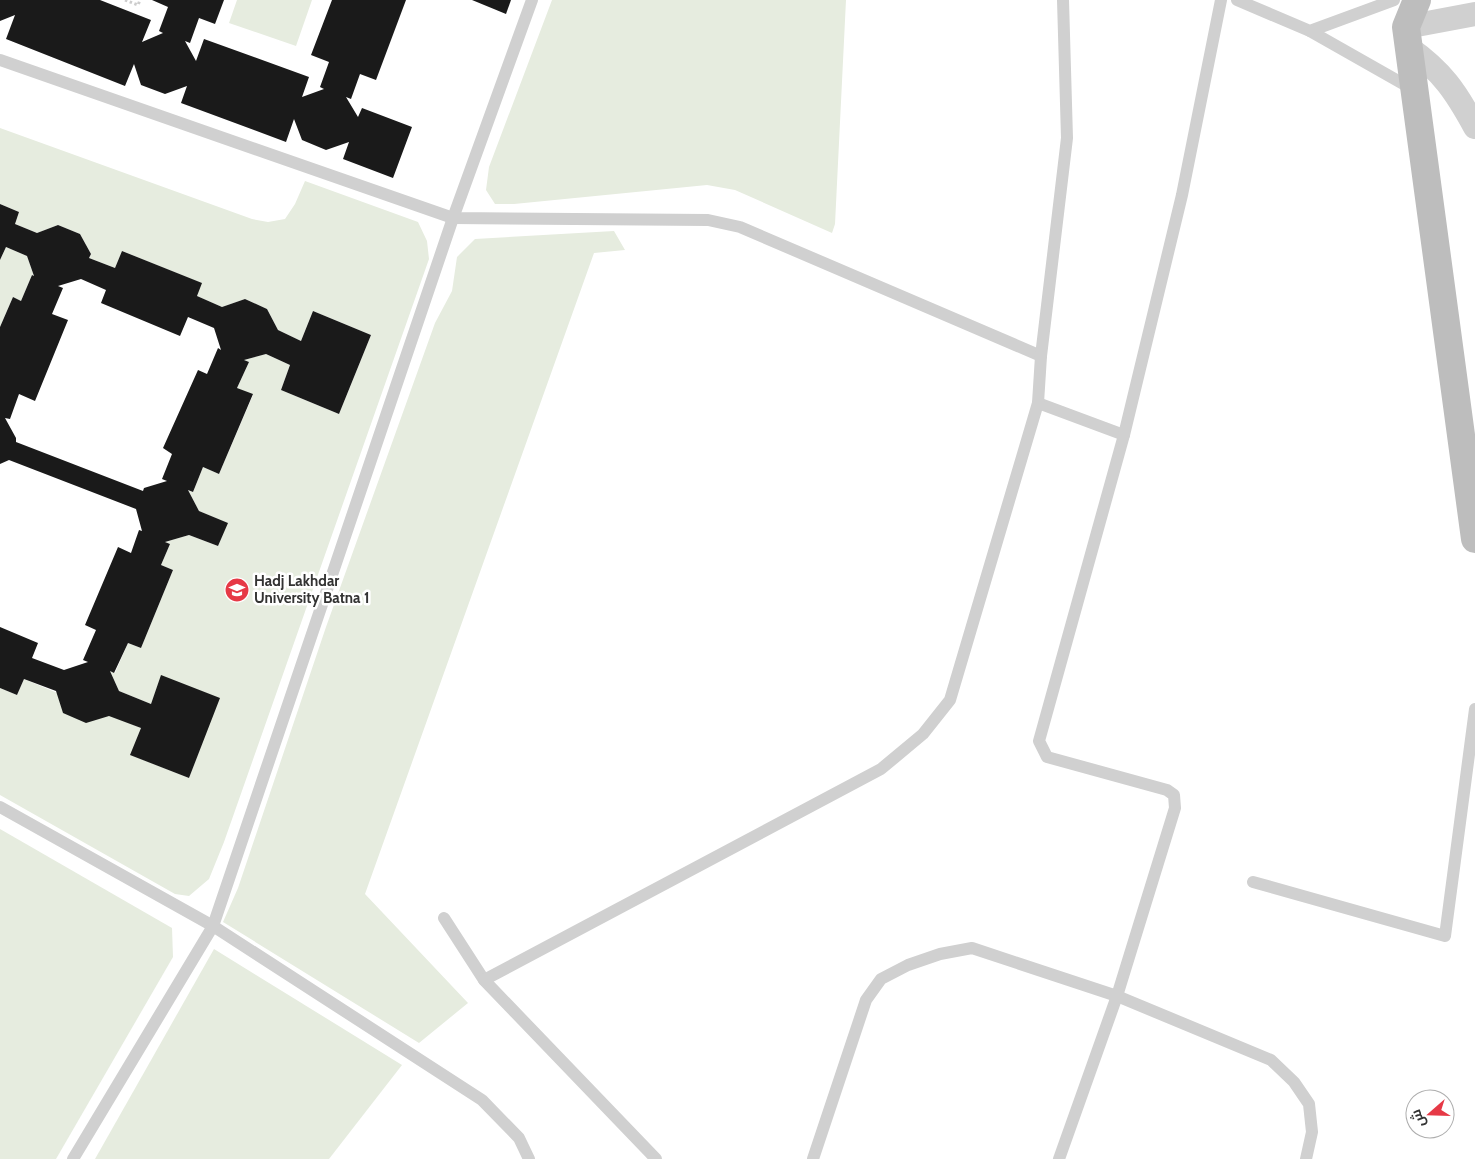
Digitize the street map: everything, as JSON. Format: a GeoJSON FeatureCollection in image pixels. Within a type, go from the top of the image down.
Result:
{"type":"FeatureCollection","features":[{"type":"Feature","properties":{"kind":"street"},"geometry":{"type":"LineString","coordinates":[[1417,0],[1408,38],[1475,539]]}},
{"type":"Feature","properties":{"kind":"street"},"geometry":{"type":"LineString","coordinates":[[1408,38],[1475,14]]}},
{"type":"Feature","properties":{"kind":"street"},"geometry":{"type":"LineString","coordinates":[[1408,38],[1444,77],[1475,127]]}},
{"type":"Feature","properties":{"kind":"lane"},"geometry":{"type":"LineString","coordinates":[[73,1159],[213,926],[453,218],[532,0]]}},
{"type":"Feature","properties":{"kind":"lane"},"geometry":{"type":"LineString","coordinates":[[484,980],[880,769],[923,734],[950,700],[1038,403],[1041,356],[1067,138],[1063,0]]}},
{"type":"Feature","properties":{"kind":"lane"},"geometry":{"type":"LineString","coordinates":[[1059,1159],[1117,996],[1175,808],[1174,795],[1166,790],[1047,757],[1039,741],[1124,435],[1182,195],[1221,0]]}},
{"type":"Feature","properties":{"kind":"lane"},"geometry":{"type":"LineString","coordinates":[[1237,0],[1310,31],[1415,90]]}},
{"type":"Feature","properties":{"kind":"lane"},"geometry":{"type":"LineString","coordinates":[[1310,31],[1394,0]]}},
{"type":"Feature","properties":{"kind":"lane"},"geometry":{"type":"LineString","coordinates":[[0,60],[453,218],[708,220],[740,227],[1041,356]]}},
{"type":"Feature","properties":{"kind":"lane"},"geometry":{"type":"LineString","coordinates":[[1038,403],[1124,435]]}},
{"type":"Feature","properties":{"kind":"lane"},"geometry":{"type":"LineString","coordinates":[[1253,882],[1445,936],[1475,708]]}},
{"type":"Feature","properties":{"kind":"lane"},"geometry":{"type":"LineString","coordinates":[[0,807],[213,926],[482,1100],[519,1138],[529,1159]]}},
{"type":"Feature","properties":{"kind":"lane"},"geometry":{"type":"LineString","coordinates":[[444,918],[484,980],[656,1159]]}},
{"type":"Feature","properties":{"kind":"lane"},"geometry":{"type":"LineString","coordinates":[[818,1158],[866,1000],[881,979],[908,965],[932,957],[972,948],[1117,996],[1271,1060],[1294,1082],[1309,1104],[1312,1132],[1306,1159]]}},
{"type":"Feature","properties":{"kind":"path"},"geometry":{"type":"LineString","coordinates":[[125,0],[138,5],[140,0]]}},
{"type":"Feature","properties":{"kind":"shaded area"},"geometry":{"type":"Polygon","coordinates":[[[237,0],[312,0],[296,46],[229,23],[237,0]]]}},
{"type":"Feature","properties":{"kind":"shaded area"},"geometry":{"type":"Polygon","coordinates":[[[552,0],[846,0],[835,224],[832,233],[735,190],[707,185],[514,204],[495,204],[486,190],[489,167],[552,0]]]}},
{"type":"Feature","properties":{"kind":"shaded area"},"geometry":{"type":"Polygon","coordinates":[[[0,128],[252,219],[268,222],[285,219],[295,204],[305,181],[418,222],[427,241],[429,259],[224,842],[209,879],[189,896],[175,894],[0,795],[0,688],[17,695],[24,679],[141,728],[131,755],[189,778],[219,698],[161,676],[151,704],[119,691],[110,671],[115,673],[128,643],[141,648],[173,570],[161,565],[170,544],[165,542],[189,535],[218,546],[227,523],[199,511],[188,490],[193,492],[203,467],[219,474],[253,395],[237,388],[249,362],[244,360],[266,354],[290,365],[281,390],[339,414],[371,335],[313,311],[301,341],[278,330],[267,309],[245,299],[222,307],[197,296],[201,283],[122,251],[115,268],[89,258],[91,254],[80,234],[58,225],[37,233],[15,224],[19,212],[0,204],[0,128]]]}},
{"type":"Feature","properties":{"kind":"shaded area"},"geometry":{"type":"Polygon","coordinates":[[[614,231],[625,250],[594,253],[365,894],[468,1003],[419,1043],[223,922],[238,888],[326,627],[435,323],[452,291],[457,257],[475,239],[614,231]]]}},
{"type":"Feature","properties":{"kind":"shaded area"},"geometry":{"type":"Polygon","coordinates":[[[6,247],[27,256],[34,276],[32,275],[21,301],[13,297],[0,327],[0,260],[6,247]]]}},
{"type":"Feature","properties":{"kind":"shaded area"},"geometry":{"type":"Polygon","coordinates":[[[0,829],[172,928],[173,957],[56,1159],[0,1159],[0,829]]]}},
{"type":"Feature","properties":{"kind":"shaded area"},"geometry":{"type":"Polygon","coordinates":[[[214,949],[402,1065],[329,1159],[95,1159],[214,949]]]}},
{"type":"Feature","properties":{"kind":"building"},"geometry":{"type":"Polygon","coordinates":[[[0,0],[100,0],[151,20],[142,42],[163,33],[159,31],[168,7],[152,0],[224,0],[215,24],[199,18],[190,43],[185,41],[196,61],[204,39],[309,77],[302,97],[324,89],[320,87],[329,62],[311,55],[332,0],[406,0],[376,80],[360,74],[351,99],[346,97],[358,117],[362,108],[412,127],[393,178],[343,159],[349,142],[326,150],[302,140],[294,119],[286,142],[181,103],[187,86],[165,94],[141,85],[134,64],[125,86],[6,39],[15,15],[0,21],[0,0]]]}},
{"type":"Feature","properties":{"kind":"building"},"geometry":{"type":"Polygon","coordinates":[[[472,0],[511,0],[506,14],[472,0]]]}},
{"type":"Feature","properties":{"kind":"building"},"geometry":{"type":"Polygon","coordinates":[[[0,204],[19,212],[15,224],[37,233],[58,225],[80,234],[91,254],[89,258],[115,268],[122,251],[202,283],[197,296],[222,307],[245,299],[267,309],[278,330],[301,341],[313,311],[371,335],[339,414],[281,390],[290,365],[266,354],[244,360],[249,362],[237,388],[253,394],[219,474],[203,467],[193,492],[188,490],[199,511],[228,523],[218,546],[189,535],[165,542],[170,544],[161,565],[173,570],[141,648],[128,643],[114,673],[110,671],[119,691],[151,704],[161,675],[220,698],[189,778],[130,755],[141,728],[109,716],[86,723],[63,713],[56,691],[24,679],[17,695],[0,688],[0,627],[38,643],[32,658],[64,670],[88,662],[83,660],[96,630],[85,625],[118,547],[131,553],[139,530],[142,531],[136,509],[9,460],[0,464],[0,327],[13,297],[21,301],[32,275],[34,276],[27,256],[6,247],[0,260],[0,204]],[[81,279],[58,286],[63,288],[52,314],[68,320],[35,401],[19,394],[10,419],[5,418],[16,438],[16,442],[143,491],[144,488],[167,481],[162,479],[172,454],[163,448],[198,370],[207,374],[218,348],[221,350],[214,328],[188,317],[180,336],[101,303],[106,290],[81,279]]]}},
{"type":"Feature","properties":{"kind":"place","name":"Hadj Lakhdar University Batna 1"},"geometry":{"type":"Point","coordinates":[237,590]}}]}
